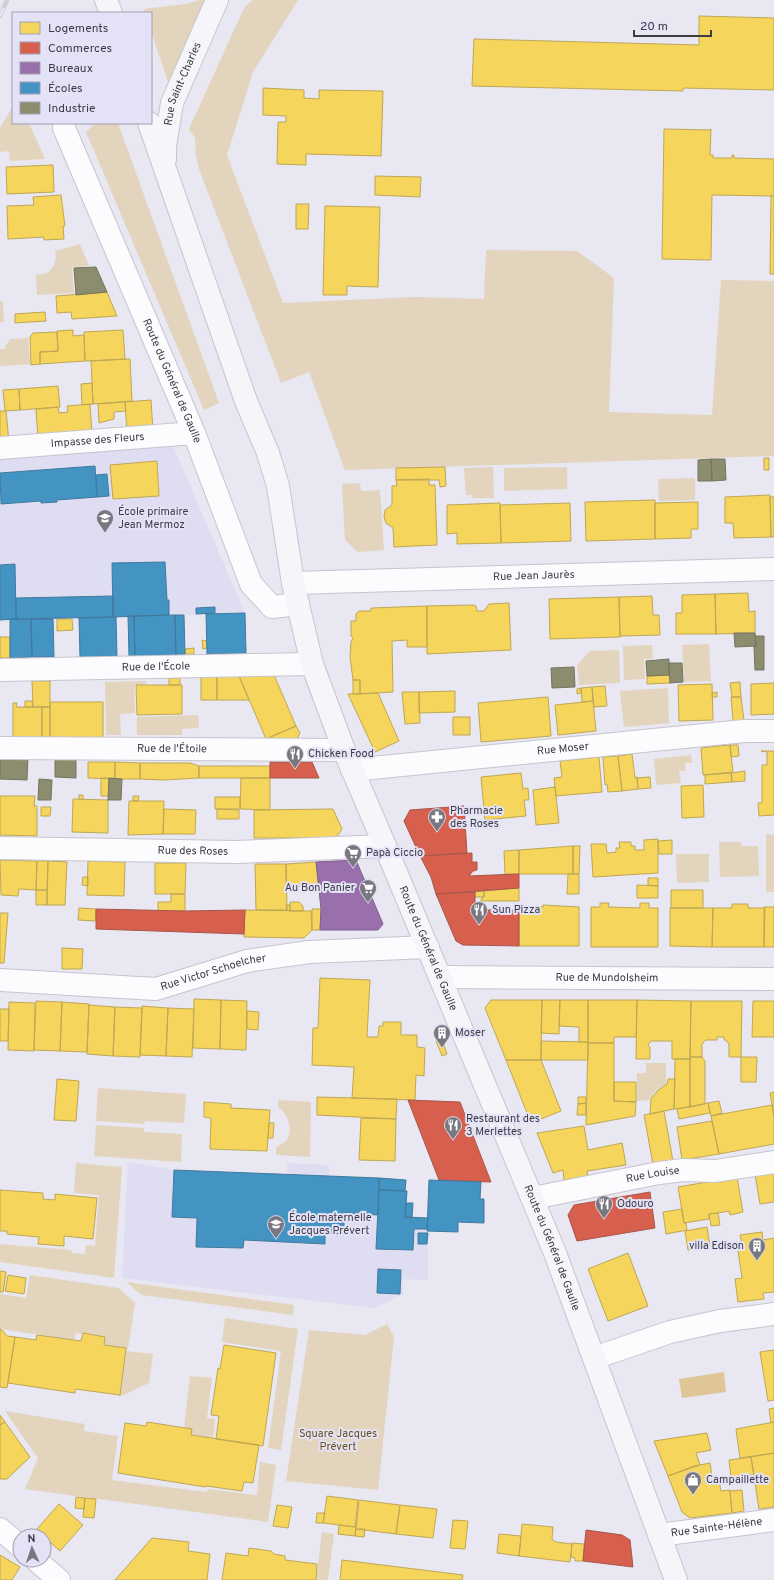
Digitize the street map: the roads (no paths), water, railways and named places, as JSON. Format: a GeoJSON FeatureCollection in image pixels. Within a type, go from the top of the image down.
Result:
{"type":"FeatureCollection","features":[{"type":"Feature","properties":{"kind":"main road"},"geometry":{"type":"LineString","coordinates":[[106,0],[110,12]]}},
{"type":"Feature","properties":{"kind":"main road","name":"Rue Saint-Charles"},"geometry":{"type":"LineString","coordinates":[[165,172],[164,146],[172,103],[217,0]]}},
{"type":"Feature","properties":{"kind":"main road","name":"Route du Général de Gaulle"},"geometry":{"type":"LineString","coordinates":[[149,124],[246,401],[268,453],[278,486],[296,594],[312,664],[352,770],[386,846],[557,1257],[676,1580]]}},
{"type":"Feature","properties":{"kind":"street","name":"Route du Général de Gaulle"},"geometry":{"type":"LineString","coordinates":[[64,128],[194,433],[252,584],[272,607],[296,594]]}},
{"type":"Feature","properties":{"kind":"street","name":"Impasse des Fleurs"},"geometry":{"type":"LineString","coordinates":[[0,448],[194,433]]}},
{"type":"Feature","properties":{"kind":"street","name":"Rue Jean Jaurès"},"geometry":{"type":"LineString","coordinates":[[296,594],[774,569]]}},
{"type":"Feature","properties":{"kind":"street","name":"Rue de l'École"},"geometry":{"type":"LineString","coordinates":[[0,670],[312,664]]}},
{"type":"Feature","properties":{"kind":"street","name":"Rue Moser"},"geometry":{"type":"LineString","coordinates":[[352,770],[744,731],[774,731]]}},
{"type":"Feature","properties":{"kind":"street","name":"Rue de l'Étoile"},"geometry":{"type":"LineString","coordinates":[[0,748],[344,750]]}},
{"type":"Feature","properties":{"kind":"street","name":"Rue des Roses"},"geometry":{"type":"LineString","coordinates":[[0,848],[236,852],[386,846]]}},
{"type":"Feature","properties":{"kind":"street","name":"Rue Victor Schoelcher"},"geometry":{"type":"LineString","coordinates":[[0,980],[156,989],[247,961],[309,952],[428,947]]}},
{"type":"Feature","properties":{"kind":"street","name":"Rue de Mundolsheim"},"geometry":{"type":"LineString","coordinates":[[440,976],[774,978]]}},
{"type":"Feature","properties":{"kind":"street","name":"Rue Louise"},"geometry":{"type":"LineString","coordinates":[[533,1198],[659,1173],[683,1170],[715,1171],[774,1162]]}},
{"type":"Feature","properties":{"kind":"street"},"geometry":{"type":"LineString","coordinates":[[594,1358],[670,1332],[720,1321],[774,1314]]}},
{"type":"Feature","properties":{"kind":"street","name":"Rue Sainte-Hélène"},"geometry":{"type":"LineString","coordinates":[[659,1535],[774,1520]]}},
{"type":"Feature","properties":{"kind":"street"},"geometry":{"type":"LineString","coordinates":[[0,1529],[12,1539]]}},
{"type":"Feature","properties":{"kind":"street"},"geometry":{"type":"LineString","coordinates":[[45,1568],[59,1580]]}},
{"type":"Feature","properties":{"kind":"railway"},"geometry":{"type":"LineString","coordinates":[[0,16],[7,0]]}},
{"type":"Feature","properties":{"kind":"place","name":"École primaire Jean Mermoz"},"geometry":{"type":"Point","coordinates":[105,533]}},
{"type":"Feature","properties":{"kind":"place","name":"Chicken Food"},"geometry":{"type":"Point","coordinates":[295,769]}},
{"type":"Feature","properties":{"kind":"place","name":"Pharmacie des Roses"},"geometry":{"type":"Point","coordinates":[437,832]}},
{"type":"Feature","properties":{"kind":"place","name":"Papà Ciccio"},"geometry":{"type":"Point","coordinates":[353,868]}},
{"type":"Feature","properties":{"kind":"place","name":"Au Bon Panier"},"geometry":{"type":"Point","coordinates":[368,903]}},
{"type":"Feature","properties":{"kind":"place","name":"Sun Pizza"},"geometry":{"type":"Point","coordinates":[479,925]}},
{"type":"Feature","properties":{"kind":"place","name":"Moser"},"geometry":{"type":"Point","coordinates":[442,1048]}},
{"type":"Feature","properties":{"kind":"place","name":"Restaurant des 3 Merlettes"},"geometry":{"type":"Point","coordinates":[453,1140]}},
{"type":"Feature","properties":{"kind":"place","name":"Odouro"},"geometry":{"type":"Point","coordinates":[604,1219]}},
{"type":"Feature","properties":{"kind":"place","name":"École maternelle Jacques Prévert"},"geometry":{"type":"Point","coordinates":[276,1239]}},
{"type":"Feature","properties":{"kind":"place","name":"villa Edison"},"geometry":{"type":"Point","coordinates":[757,1261]}},
{"type":"Feature","properties":{"kind":"place","name":"Campaillette"},"geometry":{"type":"Point","coordinates":[693,1495]}},
{"type":"Feature","properties":{"kind":"park label","name":"Square Jacques Prévert"},"geometry":{"type":"Point","coordinates":[338,1440]}}]}
